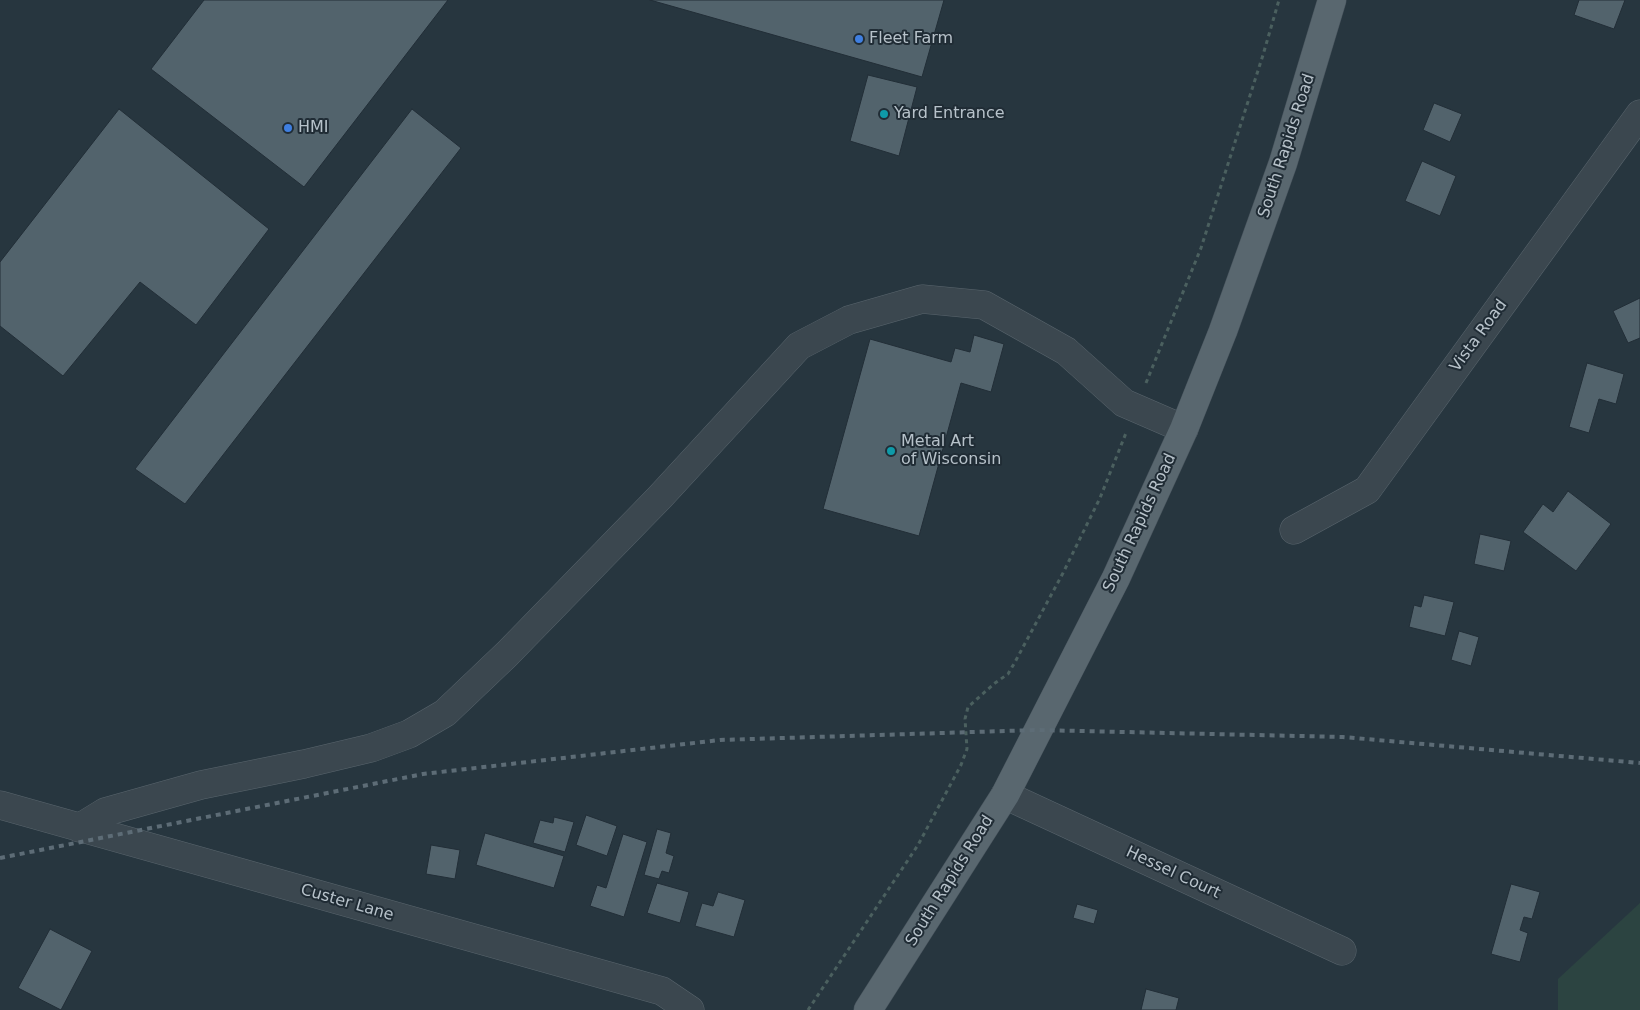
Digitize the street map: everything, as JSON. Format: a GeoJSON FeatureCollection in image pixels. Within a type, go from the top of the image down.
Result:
{"type":"FeatureCollection","features":[{"type":"Feature","properties":{"kind":"main road","name":"South Rapids Road"},"geometry":{"type":"LineString","coordinates":[[868,1010],[1005,795],[1116,578],[1184,428],[1223,331],[1283,164],[1332,0]]}},
{"type":"Feature","properties":{"kind":"street","name":"Vista Road"},"geometry":{"type":"LineString","coordinates":[[1294,530],[1367,490],[1640,114]]}},
{"type":"Feature","properties":{"kind":"street"},"geometry":{"type":"LineString","coordinates":[[79,828],[105,812],[191,788],[371,748],[409,734],[445,713],[507,654],[660,498],[799,346],[849,320],[922,299],[984,305],[1066,351],[1124,403],[1184,428]]}},
{"type":"Feature","properties":{"kind":"street","name":"Hessel Court"},"geometry":{"type":"LineString","coordinates":[[1005,795],[1342,950]]}},
{"type":"Feature","properties":{"kind":"street","name":"Custer Lane"},"geometry":{"type":"LineString","coordinates":[[0,805],[662,991],[690,1010]]}},
{"type":"Feature","properties":{"kind":"path"},"geometry":{"type":"LineString","coordinates":[[808,1010],[918,845],[961,765],[967,749],[965,719],[968,707],[1008,674],[1063,573],[1100,498],[1201,248],[1279,0]]}},
{"type":"Feature","properties":{"kind":"green space"},"geometry":{"type":"Polygon","coordinates":[[[1640,903],[1640,1010],[1558,1010],[1558,979],[1640,903]]]}},
{"type":"Feature","properties":{"kind":"building","name":"HMI"},"geometry":{"type":"Polygon","coordinates":[[[204,0],[448,0],[304,187],[151,69],[204,0]]]}},
{"type":"Feature","properties":{"kind":"building","name":"Fleet Farm"},"geometry":{"type":"Polygon","coordinates":[[[650,0],[944,0],[922,77],[650,0]]]}},
{"type":"Feature","properties":{"kind":"building"},"geometry":{"type":"Polygon","coordinates":[[[1579,0],[1625,0],[1614,29],[1574,15],[1579,0]]]}},
{"type":"Feature","properties":{"kind":"building","name":"Yard Entrance"},"geometry":{"type":"Polygon","coordinates":[[[868,75],[917,87],[899,156],[850,141],[868,75]]]}},
{"type":"Feature","properties":{"kind":"building"},"geometry":{"type":"Polygon","coordinates":[[[1434,103],[1462,114],[1450,142],[1423,130],[1434,103]]]}},
{"type":"Feature","properties":{"kind":"building"},"geometry":{"type":"Polygon","coordinates":[[[119,109],[269,229],[196,325],[140,282],[63,376],[0,326],[0,262],[119,109]]]}},
{"type":"Feature","properties":{"kind":"building"},"geometry":{"type":"Polygon","coordinates":[[[412,109],[461,148],[185,504],[135,469],[412,109]]]}},
{"type":"Feature","properties":{"kind":"building"},"geometry":{"type":"Polygon","coordinates":[[[1422,161],[1456,176],[1440,216],[1405,201],[1422,161]]]}},
{"type":"Feature","properties":{"kind":"building"},"geometry":{"type":"Polygon","coordinates":[[[1640,298],[1640,338],[1628,343],[1613,311],[1640,298]]]}},
{"type":"Feature","properties":{"kind":"building","name":"Metal Art of Wisconsin"},"geometry":{"type":"Polygon","coordinates":[[[974,335],[1004,344],[991,392],[961,383],[919,536],[823,509],[870,339],[951,362],[955,348],[970,352],[974,335]]]}},
{"type":"Feature","properties":{"kind":"building"},"geometry":{"type":"Polygon","coordinates":[[[1587,363],[1624,374],[1616,404],[1599,399],[1589,433],[1569,427],[1587,363]]]}},
{"type":"Feature","properties":{"kind":"building"},"geometry":{"type":"Polygon","coordinates":[[[1568,491],[1611,524],[1576,571],[1523,532],[1543,504],[1553,512],[1568,491]]]}},
{"type":"Feature","properties":{"kind":"building"},"geometry":{"type":"Polygon","coordinates":[[[1480,534],[1511,541],[1504,571],[1474,564],[1480,534]]]}},
{"type":"Feature","properties":{"kind":"building"},"geometry":{"type":"Polygon","coordinates":[[[1424,595],[1454,602],[1445,636],[1409,627],[1414,605],[1421,607],[1424,595]]]}},
{"type":"Feature","properties":{"kind":"building"},"geometry":{"type":"Polygon","coordinates":[[[1459,631],[1479,637],[1471,666],[1451,660],[1459,631]]]}},
{"type":"Feature","properties":{"kind":"building"},"geometry":{"type":"Polygon","coordinates":[[[586,815],[617,826],[607,856],[576,845],[586,815]]]}},
{"type":"Feature","properties":{"kind":"building"},"geometry":{"type":"Polygon","coordinates":[[[554,817],[574,822],[565,852],[533,843],[540,820],[553,823],[554,817]]]}},
{"type":"Feature","properties":{"kind":"building"},"geometry":{"type":"Polygon","coordinates":[[[657,829],[671,833],[666,853],[674,856],[669,873],[662,871],[659,879],[644,875],[657,829]]]}},
{"type":"Feature","properties":{"kind":"building"},"geometry":{"type":"Polygon","coordinates":[[[485,833],[564,856],[554,888],[476,865],[485,833]]]}},
{"type":"Feature","properties":{"kind":"building"},"geometry":{"type":"Polygon","coordinates":[[[623,834],[647,842],[624,917],[590,906],[597,885],[606,888],[623,834]]]}},
{"type":"Feature","properties":{"kind":"building"},"geometry":{"type":"Polygon","coordinates":[[[431,845],[460,850],[455,879],[426,874],[431,845]]]}},
{"type":"Feature","properties":{"kind":"building"},"geometry":{"type":"Polygon","coordinates":[[[657,883],[689,892],[680,923],[647,913],[657,883]]]}},
{"type":"Feature","properties":{"kind":"building"},"geometry":{"type":"Polygon","coordinates":[[[1511,884],[1540,892],[1532,919],[1524,917],[1520,930],[1528,933],[1520,962],[1491,954],[1511,884]]]}},
{"type":"Feature","properties":{"kind":"building"},"geometry":{"type":"Polygon","coordinates":[[[718,892],[745,900],[734,937],[695,926],[702,903],[713,906],[718,892]]]}},
{"type":"Feature","properties":{"kind":"building"},"geometry":{"type":"Polygon","coordinates":[[[1077,904],[1098,910],[1094,924],[1073,918],[1077,904]]]}},
{"type":"Feature","properties":{"kind":"building"},"geometry":{"type":"Polygon","coordinates":[[[50,929],[92,951],[61,1010],[18,988],[50,929]]]}},
{"type":"Feature","properties":{"kind":"building"},"geometry":{"type":"Polygon","coordinates":[[[1146,989],[1179,998],[1176,1010],[1141,1010],[1146,989]]]}},
{"type":"Feature","properties":{"kind":"railway"},"geometry":{"type":"LineString","coordinates":[[0,858],[423,774],[720,740],[1037,730],[1343,737],[1640,763]]}},
{"type":"Feature","properties":{"kind":"place","name":"Fleet Farm"},"geometry":{"type":"Point","coordinates":[859,39]}},
{"type":"Feature","properties":{"kind":"place","name":"Yard Entrance"},"geometry":{"type":"Point","coordinates":[884,114]}},
{"type":"Feature","properties":{"kind":"place","name":"HMI"},"geometry":{"type":"Point","coordinates":[288,128]}},
{"type":"Feature","properties":{"kind":"place","name":"Metal Art of Wisconsin"},"geometry":{"type":"Point","coordinates":[891,451]}}]}
